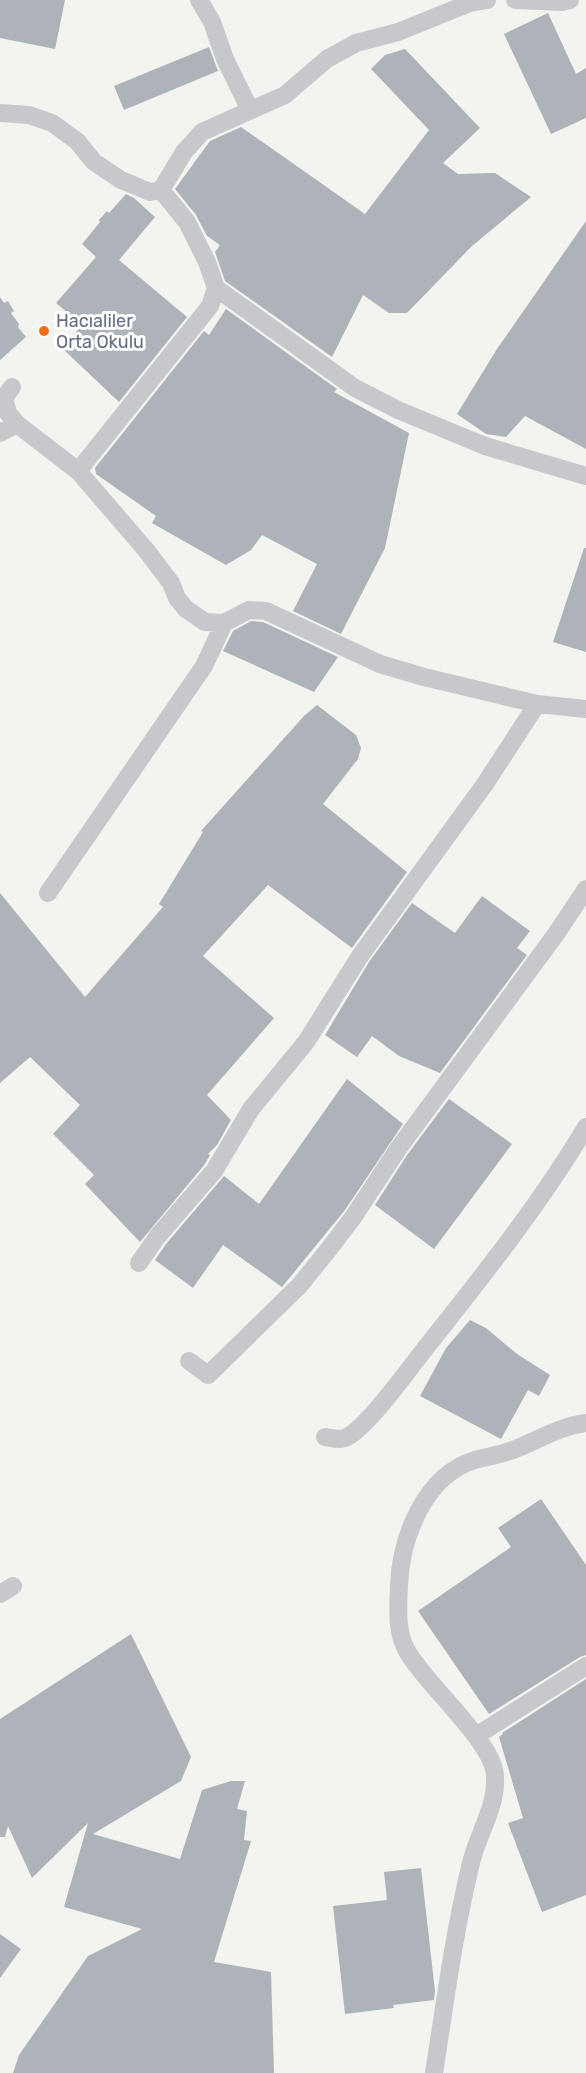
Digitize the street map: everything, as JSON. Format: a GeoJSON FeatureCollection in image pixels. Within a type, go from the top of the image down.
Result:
{"type":"FeatureCollection","features":[{"type":"Feature","properties":{"kind":"street"},"geometry":{"type":"LineString","coordinates":[[199,0],[212,22],[225,60],[250,110]]}},
{"type":"Feature","properties":{"kind":"street"},"geometry":{"type":"LineString","coordinates":[[0,113],[29,115],[52,123],[77,141],[94,162],[121,180],[150,192],[161,190],[184,152],[202,132],[285,95],[327,59],[356,43],[399,32],[470,3],[487,0]]}},
{"type":"Feature","properties":{"kind":"street"},"geometry":{"type":"LineString","coordinates":[[515,0],[562,2],[570,0]]}},
{"type":"Feature","properties":{"kind":"street"},"geometry":{"type":"LineString","coordinates":[[161,190],[187,222],[207,262],[216,288],[355,388],[390,406],[485,446],[586,476]]}},
{"type":"Feature","properties":{"kind":"street"},"geometry":{"type":"LineString","coordinates":[[78,471],[210,306],[216,288]]}},
{"type":"Feature","properties":{"kind":"street"},"geometry":{"type":"LineString","coordinates":[[12,387],[4,398],[8,413],[17,424],[78,471],[146,550],[171,583],[177,598],[186,609],[205,622],[224,623],[249,610],[266,611],[380,663],[424,677],[537,704],[586,710]]}},
{"type":"Feature","properties":{"kind":"street"},"geometry":{"type":"LineString","coordinates":[[0,433],[17,424]]}},
{"type":"Feature","properties":{"kind":"street"},"geometry":{"type":"LineString","coordinates":[[48,893],[204,666],[224,623]]}},
{"type":"Feature","properties":{"kind":"street"},"geometry":{"type":"LineString","coordinates":[[139,1263],[157,1237],[214,1171],[251,1109],[306,1042],[360,956],[485,784],[537,704]]}},
{"type":"Feature","properties":{"kind":"street"},"geometry":{"type":"LineString","coordinates":[[189,1361],[208,1375],[298,1286],[354,1216],[398,1149],[556,934],[586,889]]}},
{"type":"Feature","properties":{"kind":"street"},"geometry":{"type":"LineString","coordinates":[[325,1437],[339,1439],[348,1437],[363,1424],[396,1387],[531,1211],[560,1171],[586,1127]]}},
{"type":"Feature","properties":{"kind":"street"},"geometry":{"type":"LineString","coordinates":[[434,2073],[466,1883],[481,1832],[494,1803],[496,1774],[483,1744],[421,1672],[406,1649],[398,1617],[400,1564],[412,1524],[430,1493],[448,1474],[474,1461],[491,1458],[518,1448],[566,1426],[586,1423]]}},
{"type":"Feature","properties":{"kind":"street"},"geometry":{"type":"LineString","coordinates":[[476,1736],[586,1666]]}},
{"type":"Feature","properties":{"kind":"building"},"geometry":{"type":"Polygon","coordinates":[[[0,0],[65,0],[55,49],[0,38],[0,0]]]}},
{"type":"Feature","properties":{"kind":"building"},"geometry":{"type":"Polygon","coordinates":[[[548,13],[576,74],[586,68],[586,118],[551,134],[504,34],[548,13]]]}},
{"type":"Feature","properties":{"kind":"building"},"geometry":{"type":"Polygon","coordinates":[[[209,47],[218,71],[124,110],[114,86],[209,47]]]}},
{"type":"Feature","properties":{"kind":"building"},"geometry":{"type":"Polygon","coordinates":[[[405,49],[480,128],[443,163],[458,174],[495,173],[531,197],[472,246],[407,313],[389,313],[363,295],[332,357],[225,281],[215,252],[220,245],[207,236],[196,215],[175,189],[210,141],[241,127],[365,214],[429,130],[371,69],[385,55],[405,49]]]}},
{"type":"Feature","properties":{"kind":"building"},"geometry":{"type":"Polygon","coordinates":[[[126,194],[134,198],[155,217],[119,260],[187,317],[119,402],[62,348],[82,325],[56,303],[96,257],[82,244],[100,222],[99,220],[107,211],[109,213],[126,194]]]}},
{"type":"Feature","properties":{"kind":"building"},"geometry":{"type":"Polygon","coordinates":[[[586,221],[586,449],[525,416],[506,437],[486,434],[457,414],[497,349],[586,221]]]}},
{"type":"Feature","properties":{"kind":"building"},"geometry":{"type":"Polygon","coordinates":[[[0,297],[4,303],[8,301],[14,311],[11,313],[19,324],[18,327],[26,337],[0,360],[0,297]]]}},
{"type":"Feature","properties":{"kind":"building"},"geometry":{"type":"Polygon","coordinates":[[[226,309],[337,389],[334,392],[409,433],[385,548],[341,634],[293,611],[317,564],[262,535],[251,550],[226,565],[152,523],[156,516],[96,474],[95,468],[204,331],[209,335],[226,309]]]}},
{"type":"Feature","properties":{"kind":"building"},"geometry":{"type":"Polygon","coordinates":[[[584,548],[586,548],[586,652],[553,642],[584,548]]]}},
{"type":"Feature","properties":{"kind":"building"},"geometry":{"type":"Polygon","coordinates":[[[251,621],[263,622],[338,657],[314,692],[223,651],[233,631],[251,621]]]}},
{"type":"Feature","properties":{"kind":"building"},"geometry":{"type":"Polygon","coordinates":[[[317,705],[356,735],[361,748],[358,759],[323,804],[407,872],[352,948],[268,885],[203,956],[274,1018],[207,1095],[231,1120],[217,1145],[208,1154],[210,1155],[205,1164],[140,1242],[85,1184],[94,1175],[53,1134],[80,1105],[30,1057],[0,1083],[0,893],[85,997],[163,907],[159,904],[203,832],[201,831],[304,716],[317,705]]]}},
{"type":"Feature","properties":{"kind":"building"},"geometry":{"type":"Polygon","coordinates":[[[482,896],[530,931],[517,948],[527,955],[440,1073],[399,1056],[372,1036],[357,1057],[325,1035],[369,962],[412,903],[455,933],[482,896]]]}},
{"type":"Feature","properties":{"kind":"building"},"geometry":{"type":"Polygon","coordinates":[[[347,1079],[403,1124],[345,1210],[282,1287],[223,1245],[193,1288],[155,1260],[224,1176],[259,1204],[347,1079]]]}},
{"type":"Feature","properties":{"kind":"building"},"geometry":{"type":"Polygon","coordinates":[[[449,1099],[512,1144],[434,1249],[375,1205],[407,1155],[449,1099]]]}},
{"type":"Feature","properties":{"kind":"building"},"geometry":{"type":"Polygon","coordinates":[[[470,1320],[486,1328],[517,1354],[550,1375],[539,1396],[528,1390],[501,1439],[420,1396],[446,1348],[470,1320]]]}},
{"type":"Feature","properties":{"kind":"building"},"geometry":{"type":"Polygon","coordinates":[[[541,1499],[586,1565],[586,1655],[489,1714],[418,1611],[511,1547],[498,1528],[541,1499]]]}},
{"type":"Feature","properties":{"kind":"building"},"geometry":{"type":"Polygon","coordinates":[[[131,1634],[191,1757],[181,1781],[93,1834],[180,1859],[202,1790],[231,1781],[245,1781],[237,1809],[247,1811],[244,1840],[251,1841],[214,1962],[271,1972],[274,2073],[13,2073],[19,2055],[88,1956],[142,1929],[64,1907],[88,1823],[32,1878],[8,1826],[5,1837],[0,1837],[0,1719],[131,1634]]]}},
{"type":"Feature","properties":{"kind":"building"},"geometry":{"type":"Polygon","coordinates":[[[586,1679],[586,1895],[542,1912],[508,1823],[523,1818],[499,1737],[586,1679]]]}},
{"type":"Feature","properties":{"kind":"building"},"geometry":{"type":"Polygon","coordinates":[[[421,1868],[435,1991],[434,2000],[345,2014],[333,1906],[387,1900],[384,1872],[421,1868]]]}},
{"type":"Feature","properties":{"kind":"building"},"geometry":{"type":"Polygon","coordinates":[[[0,1934],[21,1949],[0,1978],[0,1934]]]}},
{"type":"Feature","properties":{"kind":"place","name":"Hacıaliler Orta Okulu"},"geometry":{"type":"Point","coordinates":[44,331]}}]}
